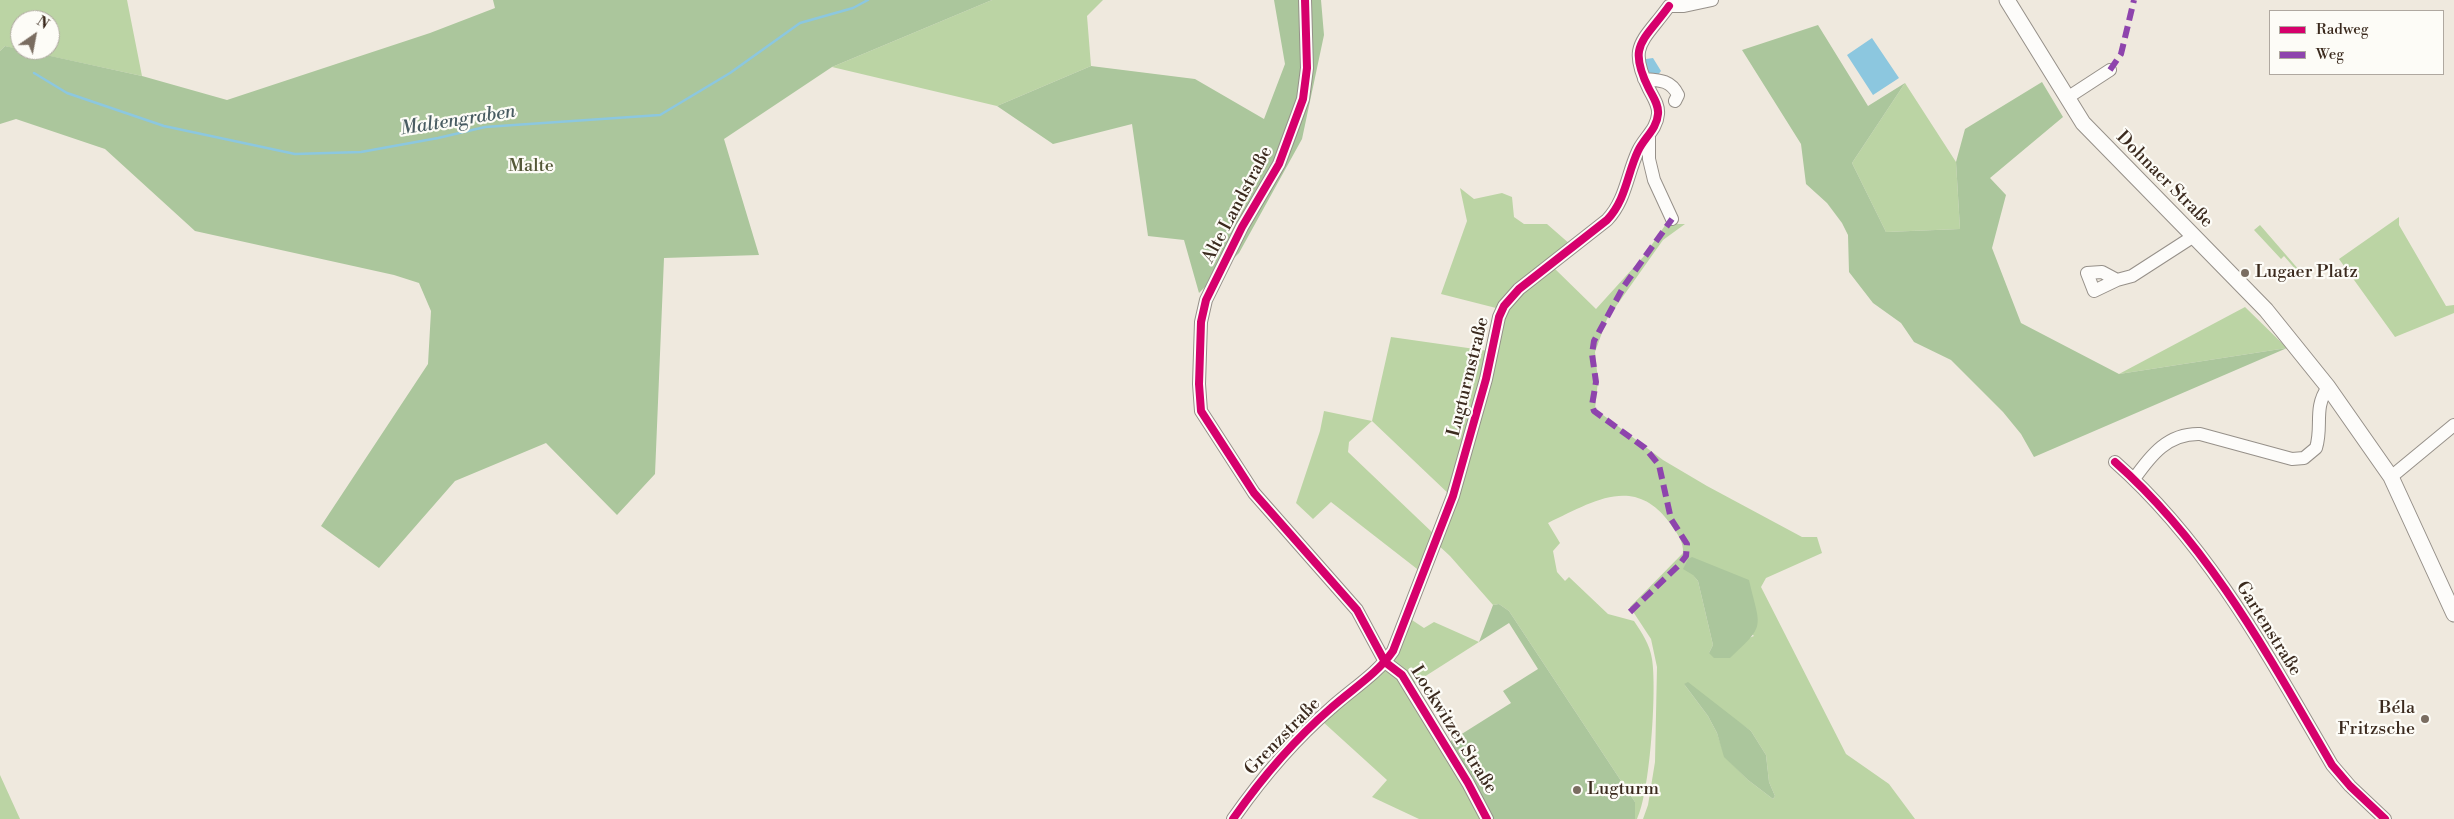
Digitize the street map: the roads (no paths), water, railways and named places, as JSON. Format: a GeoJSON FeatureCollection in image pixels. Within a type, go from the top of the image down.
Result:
{"type":"FeatureCollection","features":[{"type":"Feature","properties":{"kind":"main road","name":"Dohnaer Straße"},"geometry":{"type":"LineString","coordinates":[[2007,0],[2083,123],[2272,316],[2328,387],[2391,478],[2454,614]]}},
{"type":"Feature","properties":{"kind":"street","name":"Alte Landstraße"},"geometry":{"type":"LineString","coordinates":[[1305,0],[1307,68],[1303,99],[1279,164],[1245,221],[1206,300],[1201,322],[1199,397],[1201,411],[1254,493],[1357,610],[1385,662]]}},
{"type":"Feature","properties":{"kind":"street"},"geometry":{"type":"LineString","coordinates":[[1675,101],[1678,95],[1675,89],[1665,81],[1644,79],[1637,62],[1638,49],[1668,3],[1684,6],[1712,0]]}},
{"type":"Feature","properties":{"kind":"street"},"geometry":{"type":"LineString","coordinates":[[2066,98],[2110,70]]}},
{"type":"Feature","properties":{"kind":"street","name":"Lugturmstraße"},"geometry":{"type":"LineString","coordinates":[[1385,662],[1393,652],[1452,496],[1486,379],[1497,321],[1501,312],[1519,290],[1613,213],[1625,192],[1639,149],[1649,137],[1658,116],[1658,107],[1644,79]]}},
{"type":"Feature","properties":{"kind":"street"},"geometry":{"type":"LineString","coordinates":[[1649,137],[1652,172],[1672,219]]}},
{"type":"Feature","properties":{"kind":"street"},"geometry":{"type":"LineString","coordinates":[[2118,280],[2132,276],[2194,236]]}},
{"type":"Feature","properties":{"kind":"street"},"geometry":{"type":"LineString","coordinates":[[2134,479],[2165,443],[2190,434],[2200,434],[2292,459],[2304,458],[2316,448],[2319,427],[2319,405],[2328,387]]}},
{"type":"Feature","properties":{"kind":"street"},"geometry":{"type":"LineString","coordinates":[[2391,478],[2454,425]]}},
{"type":"Feature","properties":{"kind":"street","name":"Gartenstraße"},"geometry":{"type":"LineString","coordinates":[[2115,462],[2134,479],[2198,550],[2235,601],[2332,765],[2350,786],[2385,819]]}},
{"type":"Feature","properties":{"kind":"street","name":"Grenzstraße"},"geometry":{"type":"LineString","coordinates":[[1233,819],[1257,785],[1294,744],[1330,708],[1385,662]]}},
{"type":"Feature","properties":{"kind":"street","name":"Lockwitzer Straße"},"geometry":{"type":"LineString","coordinates":[[1385,662],[1402,675],[1468,782],[1486,819]]}},
{"type":"Feature","properties":{"kind":"water"},"geometry":{"type":"Polygon","coordinates":[[[1872,38],[1899,78],[1873,95],[1847,55],[1872,38]]]}},
{"type":"Feature","properties":{"kind":"water"},"geometry":{"type":"Polygon","coordinates":[[[1653,58],[1661,71],[1657,76],[1646,71],[1644,63],[1646,59],[1653,58]]]}},
{"type":"Feature","properties":{"kind":"waterway","name":"Maltengraben"},"geometry":{"type":"LineString","coordinates":[[34,73],[67,93],[164,126],[295,154],[361,152],[485,127],[660,115],[730,73],[800,23],[853,8],[868,0]]}},
{"type":"Feature","properties":{"kind":"place","name":"Lugaer Platz"},"geometry":{"type":"Point","coordinates":[2245,273]}},
{"type":"Feature","properties":{"kind":"place","name":"Béla Fritzsche"},"geometry":{"type":"Point","coordinates":[2425,719]}},
{"type":"Feature","properties":{"kind":"place","name":"Lugturm"},"geometry":{"type":"Point","coordinates":[1577,790]}},
{"type":"Feature","properties":{"kind":"park label","name":"Malte"},"geometry":{"type":"Point","coordinates":[531,167]}}]}
